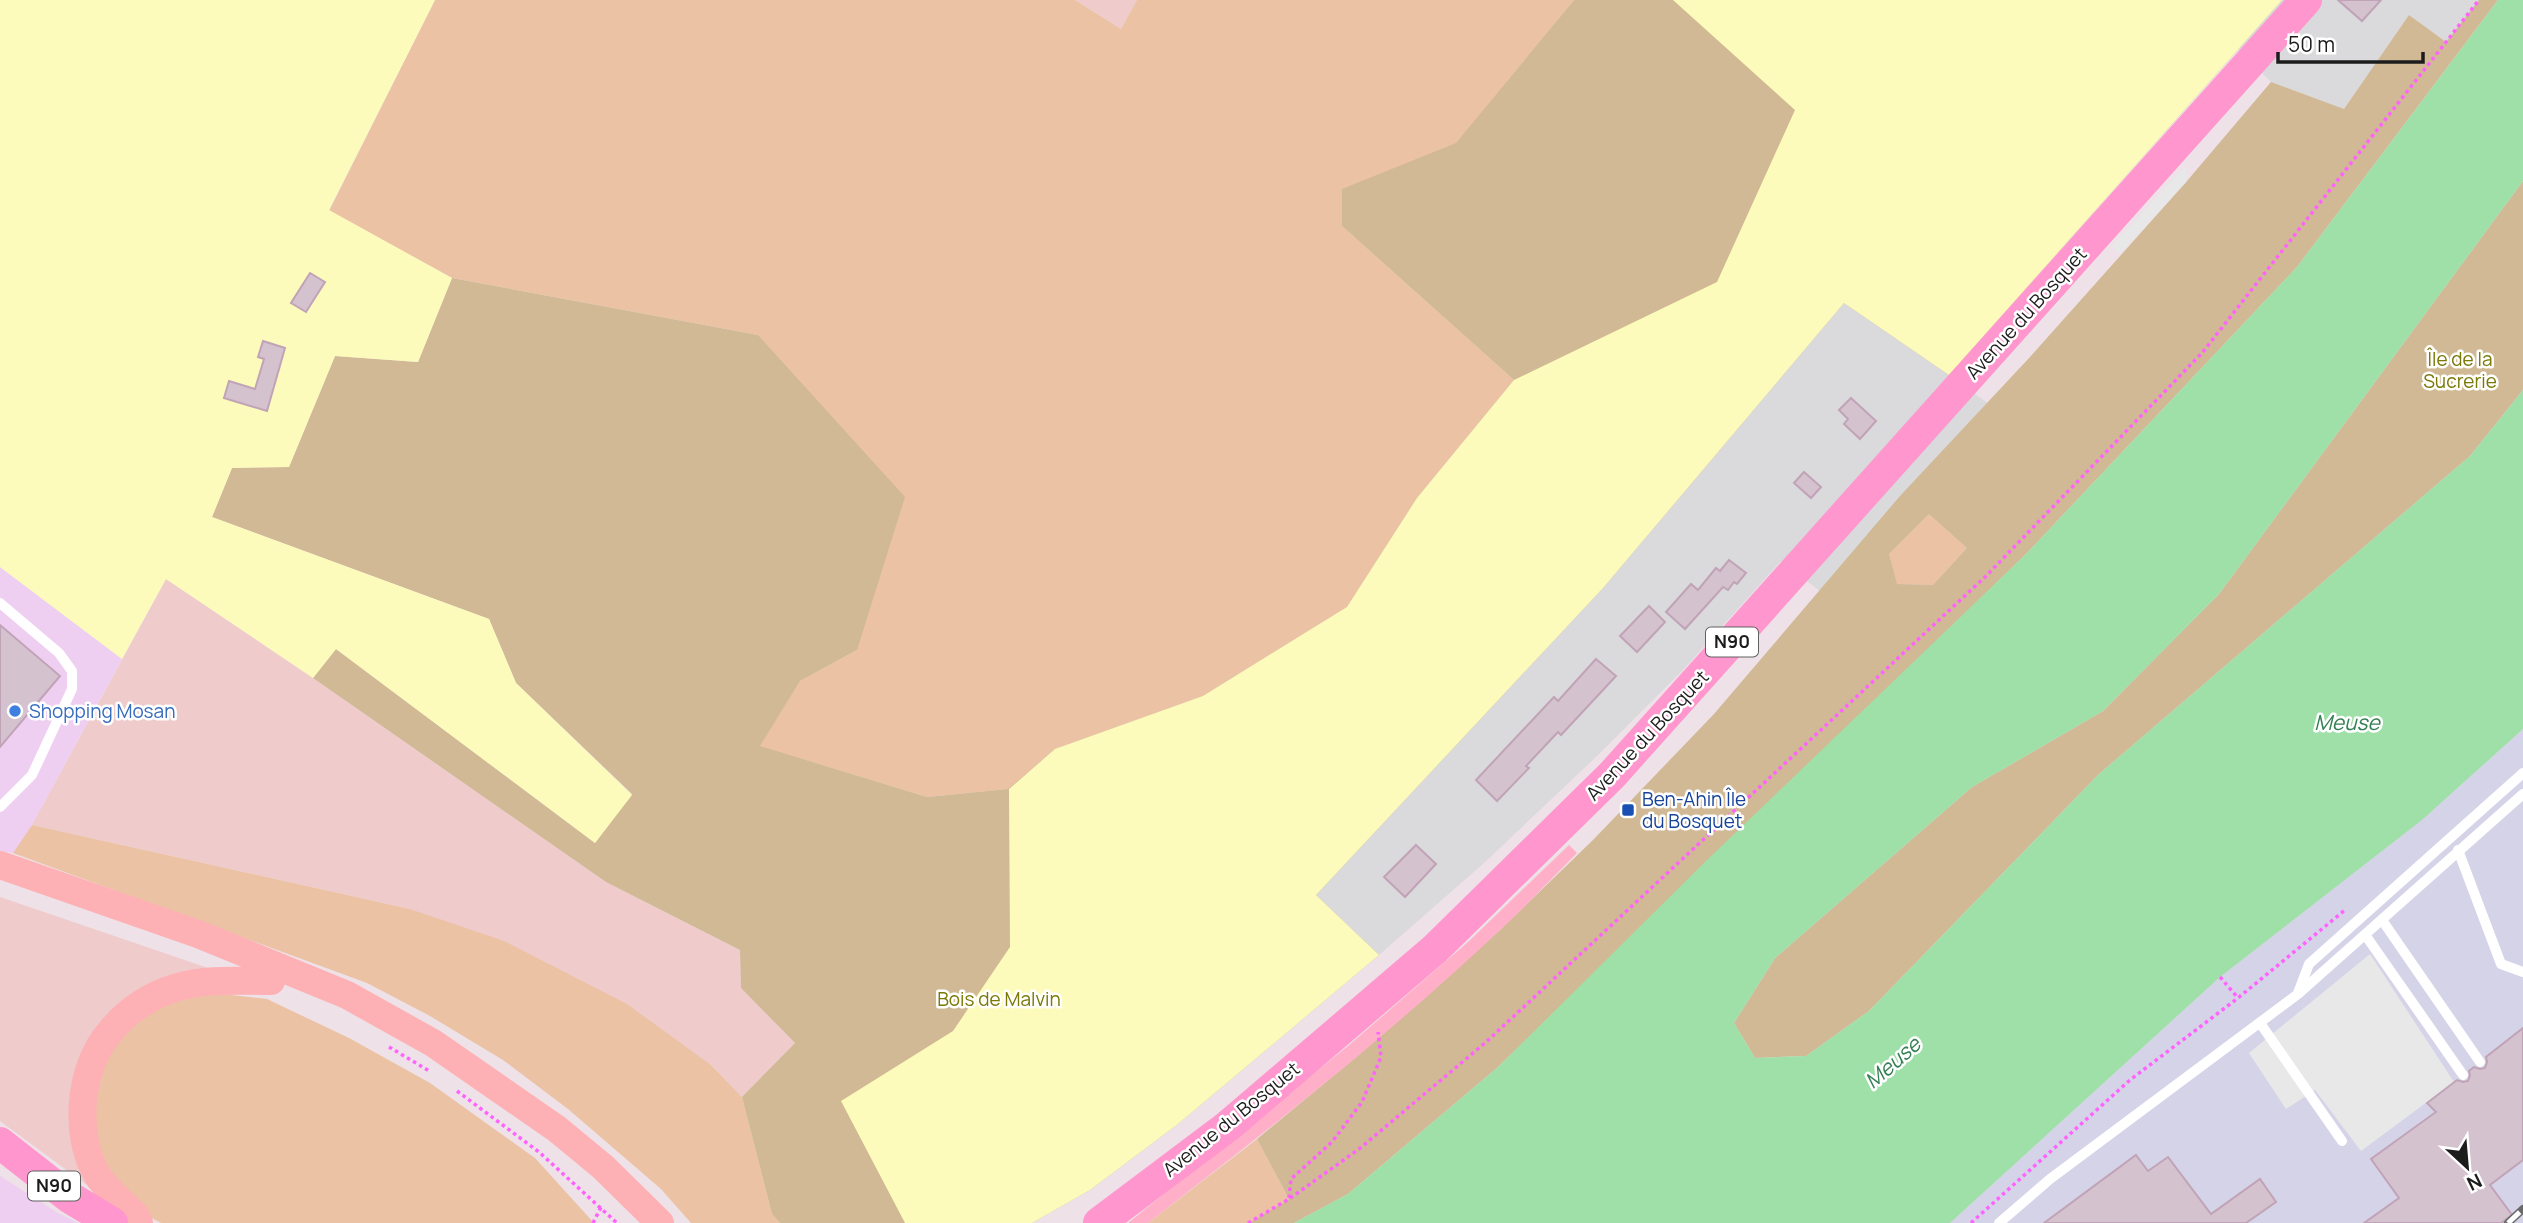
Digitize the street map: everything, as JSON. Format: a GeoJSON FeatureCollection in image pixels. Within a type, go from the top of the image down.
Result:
{"type":"FeatureCollection","features":[{"type":"Feature","properties":{"kind":"main road","name":"Avenue du Bosquet"},"geometry":{"type":"LineString","coordinates":[[1099,1223],[1228,1126],[1435,949],[1612,775],[2306,0]]}},
{"type":"Feature","properties":{"kind":"main road"},"geometry":{"type":"LineString","coordinates":[[0,866],[198,934],[347,995],[433,1043],[557,1129],[603,1167],[660,1223]]}},
{"type":"Feature","properties":{"kind":"main road"},"geometry":{"type":"LineString","coordinates":[[0,882],[271,981],[339,1012],[436,1066],[501,1108],[590,1182],[634,1223]]}},
{"type":"Feature","properties":{"kind":"main road"},"geometry":{"type":"LineString","coordinates":[[139,1223],[135,1215],[98,1176],[83,1135],[84,1095],[92,1063],[107,1034],[148,999],[173,988],[202,981],[271,981]]}},
{"type":"Feature","properties":{"kind":"main road","name":"N90"},"geometry":{"type":"LineString","coordinates":[[0,1143],[69,1197],[111,1223]]}},
{"type":"Feature","properties":{"kind":"lane"},"geometry":{"type":"LineString","coordinates":[[0,603],[59,653],[72,671],[72,689],[65,708],[32,775],[0,807]]}},
{"type":"Feature","properties":{"kind":"lane"},"geometry":{"type":"LineString","coordinates":[[2298,994],[2309,964],[2523,773]]}},
{"type":"Feature","properties":{"kind":"lane"},"geometry":{"type":"LineString","coordinates":[[1999,1223],[2050,1179],[2298,994],[2523,794]]}},
{"type":"Feature","properties":{"kind":"lane"},"geometry":{"type":"LineString","coordinates":[[2458,850],[2501,964],[2523,972]]}},
{"type":"Feature","properties":{"kind":"lane"},"geometry":{"type":"LineString","coordinates":[[2382,920],[2480,1062]]}},
{"type":"Feature","properties":{"kind":"lane"},"geometry":{"type":"LineString","coordinates":[[2366,936],[2463,1075]]}},
{"type":"Feature","properties":{"kind":"lane"},"geometry":{"type":"LineString","coordinates":[[2260,1023],[2342,1141]]}},
{"type":"Feature","properties":{"kind":"path"},"geometry":{"type":"LineString","coordinates":[[1248,1223],[1289,1199],[1359,1149],[1485,1043],[1985,577],[2202,353],[2479,0]]}},
{"type":"Feature","properties":{"kind":"path"},"geometry":{"type":"LineString","coordinates":[[1971,1223],[2130,1080],[2238,998],[2351,905]]}},
{"type":"Feature","properties":{"kind":"path"},"geometry":{"type":"LineString","coordinates":[[2220,977],[2238,998]]}},
{"type":"Feature","properties":{"kind":"path"},"geometry":{"type":"LineString","coordinates":[[1289,1199],[1291,1179],[1332,1142],[1362,1102],[1381,1057],[1374,1002]]}},
{"type":"Feature","properties":{"kind":"path"},"geometry":{"type":"LineString","coordinates":[[384,1043],[438,1076]]}},
{"type":"Feature","properties":{"kind":"path"},"geometry":{"type":"LineString","coordinates":[[448,1084],[539,1152],[617,1223]]}},
{"type":"Feature","properties":{"kind":"path"},"geometry":{"type":"LineString","coordinates":[[593,1223],[601,1208]]}},
{"type":"Feature","properties":{"kind":"shaded area"},"geometry":{"type":"Polygon","coordinates":[[[435,0],[1075,0],[1121,29],[1137,0],[1574,0],[1456,144],[1342,190],[1342,226],[1514,380],[1417,498],[1347,607],[1203,696],[1055,749],[1009,789],[927,797],[759,746],[800,681],[857,650],[758,335],[452,278],[329,211],[435,0]]]}},
{"type":"Feature","properties":{"kind":"shaded area"},"geometry":{"type":"Polygon","coordinates":[[[1075,0],[1137,0],[1121,29],[1075,0]]]}},
{"type":"Feature","properties":{"kind":"shaded area"},"geometry":{"type":"Polygon","coordinates":[[[2282,0],[2479,0],[2446,42],[2409,15],[2344,109],[2271,82],[2238,49],[2282,0]]]}},
{"type":"Feature","properties":{"kind":"shaded area"},"geometry":{"type":"Polygon","coordinates":[[[2186,165],[2187,181],[2121,253],[2111,247],[2186,165]]]}},
{"type":"Feature","properties":{"kind":"shaded area"},"geometry":{"type":"Polygon","coordinates":[[[1844,302],[2075,467],[1890,645],[1781,561],[1682,671],[1598,755],[1484,863],[1379,955],[1315,895],[1603,588],[1844,302]]]}},
{"type":"Feature","properties":{"kind":"shaded area"},"geometry":{"type":"Polygon","coordinates":[[[1929,514],[1967,548],[1933,585],[1896,584],[1889,554],[1929,514]]]}},
{"type":"Feature","properties":{"kind":"shaded area"},"geometry":{"type":"Polygon","coordinates":[[[0,567],[122,659],[32,825],[13,853],[0,851],[0,567]]]}},
{"type":"Feature","properties":{"kind":"shaded area"},"geometry":{"type":"Polygon","coordinates":[[[166,579],[606,882],[740,950],[741,988],[795,1043],[742,1097],[711,1065],[410,909],[32,825],[166,579]]]}},
{"type":"Feature","properties":{"kind":"shaded area"},"geometry":{"type":"Polygon","coordinates":[[[2523,729],[2523,1223],[1950,1223],[2220,977],[2422,820],[2523,729]]]}},
{"type":"Feature","properties":{"kind":"shaded area"},"geometry":{"type":"Polygon","coordinates":[[[32,825],[410,909],[504,941],[627,1004],[711,1065],[742,1097],[772,1214],[780,1223],[691,1223],[661,1189],[568,1109],[503,1060],[430,1016],[367,983],[13,853],[32,825]]]}},
{"type":"Feature","properties":{"kind":"shaded area"},"geometry":{"type":"Polygon","coordinates":[[[0,897],[211,969],[91,1188],[0,1121],[0,897]]]}},
{"type":"Feature","properties":{"kind":"shaded area"},"geometry":{"type":"Polygon","coordinates":[[[2370,954],[2454,1082],[2361,1151],[2315,1090],[2286,1109],[2249,1053],[2370,954]]]}},
{"type":"Feature","properties":{"kind":"shaded area"},"geometry":{"type":"Polygon","coordinates":[[[213,993],[267,999],[349,1038],[430,1083],[535,1158],[594,1223],[161,1223],[135,1209],[106,1178],[90,1133],[94,1091],[110,1048],[137,1020],[171,999],[213,993]]]}},
{"type":"Feature","properties":{"kind":"shaded area"},"geometry":{"type":"Polygon","coordinates":[[[1257,1139],[1289,1199],[1248,1223],[1148,1223],[1257,1139]]]}},
{"type":"Feature","properties":{"kind":"shaded area"},"geometry":{"type":"Polygon","coordinates":[[[0,1176],[58,1213],[78,1223],[0,1223],[0,1176]]]}},
{"type":"Feature","properties":{"kind":"green space"},"geometry":{"type":"Polygon","coordinates":[[[0,0],[435,0],[329,210],[452,278],[418,362],[335,356],[289,467],[232,468],[212,517],[489,619],[516,683],[632,795],[595,843],[336,649],[313,678],[166,579],[122,659],[0,567],[0,0]]]}},
{"type":"Feature","properties":{"kind":"green space","name":"Bois de Malvin"},"geometry":{"type":"Polygon","coordinates":[[[1574,0],[2282,0],[1949,375],[1844,303],[1603,588],[1316,895],[1379,955],[1178,1124],[1090,1190],[1032,1223],[780,1223],[772,1214],[742,1097],[795,1043],[741,988],[740,950],[606,882],[313,678],[336,649],[595,843],[632,794],[516,683],[489,619],[212,517],[232,468],[289,467],[335,356],[418,362],[452,278],[758,335],[905,497],[857,650],[800,681],[760,746],[927,797],[1008,789],[1055,749],[1203,696],[1347,607],[1417,498],[1514,380],[1342,226],[1342,189],[1456,143],[1574,0]]]}},
{"type":"Feature","properties":{"kind":"green space"},"geometry":{"type":"Polygon","coordinates":[[[1673,0],[2282,0],[1949,375],[1844,303],[1603,588],[1316,895],[1379,955],[1178,1124],[1090,1190],[1032,1223],[905,1223],[841,1101],[953,1031],[1010,947],[1009,789],[1055,749],[1203,696],[1347,607],[1417,498],[1514,380],[1717,282],[1795,110],[1673,0]]]}},
{"type":"Feature","properties":{"kind":"green space"},"geometry":{"type":"Polygon","coordinates":[[[2479,0],[2498,0],[2297,267],[2026,554],[1498,1067],[1348,1194],[1294,1223],[1248,1223],[1289,1199],[1257,1139],[1360,1054],[1499,931],[1593,840],[1714,714],[1900,496],[2030,357],[2271,82],[2344,109],[2409,15],[2446,42],[2479,0]],[[1929,514],[1889,554],[1897,584],[1933,585],[1967,548],[1929,514]]]}},
{"type":"Feature","properties":{"kind":"green space","name":"Île de la Sucrerie"},"geometry":{"type":"Polygon","coordinates":[[[2523,181],[2523,390],[2470,456],[2098,775],[1869,1011],[1806,1056],[1755,1058],[1734,1023],[1775,958],[1972,787],[2103,711],[2219,594],[2523,181]]]}},
{"type":"Feature","properties":{"kind":"sand"},"geometry":{"type":"Polygon","coordinates":[[[1569,845],[1577,853],[1509,922],[1371,1045],[1148,1223],[1128,1223],[1348,1046],[1468,942],[1569,845]]]}},
{"type":"Feature","properties":{"kind":"water","name":"Meuse"},"geometry":{"type":"Polygon","coordinates":[[[2498,0],[2523,0],[2523,181],[2219,594],[2103,711],[1972,787],[1775,958],[1734,1023],[1755,1058],[1806,1056],[1869,1011],[2098,775],[2470,456],[2523,390],[2523,729],[2422,820],[2220,977],[1950,1223],[1294,1223],[1348,1194],[1498,1067],[1707,860],[2026,554],[2297,267],[2498,0]]]}},
{"type":"Feature","properties":{"kind":"building"},"geometry":{"type":"Polygon","coordinates":[[[2338,0],[2381,0],[2362,21],[2338,0]]]}},
{"type":"Feature","properties":{"kind":"building"},"geometry":{"type":"Polygon","coordinates":[[[310,273],[325,282],[306,312],[291,303],[310,273]]]}},
{"type":"Feature","properties":{"kind":"building"},"geometry":{"type":"Polygon","coordinates":[[[263,341],[285,348],[267,411],[224,398],[229,381],[255,389],[264,359],[258,357],[263,341]]]}},
{"type":"Feature","properties":{"kind":"building"},"geometry":{"type":"Polygon","coordinates":[[[1851,398],[1876,421],[1860,439],[1844,424],[1848,419],[1839,410],[1851,398]]]}},
{"type":"Feature","properties":{"kind":"building"},"geometry":{"type":"Polygon","coordinates":[[[1804,472],[1821,487],[1811,498],[1794,483],[1804,472]]]}},
{"type":"Feature","properties":{"kind":"building"},"geometry":{"type":"Polygon","coordinates":[[[1729,560],[1746,573],[1728,590],[1723,587],[1685,629],[1666,612],[1691,584],[1698,590],[1716,568],[1720,571],[1729,560]]]}},
{"type":"Feature","properties":{"kind":"building"},"geometry":{"type":"Polygon","coordinates":[[[1649,606],[1665,622],[1637,652],[1620,636],[1649,606]]]}},
{"type":"Feature","properties":{"kind":"building","name":"Shopping Mosan"},"geometry":{"type":"Polygon","coordinates":[[[0,625],[60,676],[0,747],[0,625]]]}},
{"type":"Feature","properties":{"kind":"building"},"geometry":{"type":"Polygon","coordinates":[[[1596,659],[1616,676],[1561,735],[1558,732],[1526,766],[1529,768],[1497,801],[1476,780],[1554,697],[1558,701],[1596,659]]]}},
{"type":"Feature","properties":{"kind":"building"},"geometry":{"type":"Polygon","coordinates":[[[1416,845],[1436,864],[1405,897],[1384,877],[1416,845]]]}},
{"type":"Feature","properties":{"kind":"building"},"geometry":{"type":"Polygon","coordinates":[[[2523,1028],[2523,1160],[2490,1185],[2512,1215],[2501,1223],[2364,1223],[2399,1198],[2371,1159],[2436,1112],[2427,1103],[2457,1080],[2468,1081],[2469,1071],[2474,1067],[2485,1068],[2486,1057],[2523,1028]]]}},
{"type":"Feature","properties":{"kind":"building"},"geometry":{"type":"Polygon","coordinates":[[[2136,1155],[2148,1171],[2168,1157],[2211,1214],[2260,1179],[2276,1202],[2246,1223],[2044,1223],[2136,1155]]]}},
{"type":"Feature","properties":{"kind":"railway"},"geometry":{"type":"LineString","coordinates":[[2508,1223],[2523,1209]]}},
{"type":"Feature","properties":{"kind":"place","name":"Shopping Mosan"},"geometry":{"type":"Point","coordinates":[15,711]}},
{"type":"Feature","properties":{"kind":"place","name":"Ben-Ahin Île du Bosquet"},"geometry":{"type":"Point","coordinates":[1628,810]}}]}
